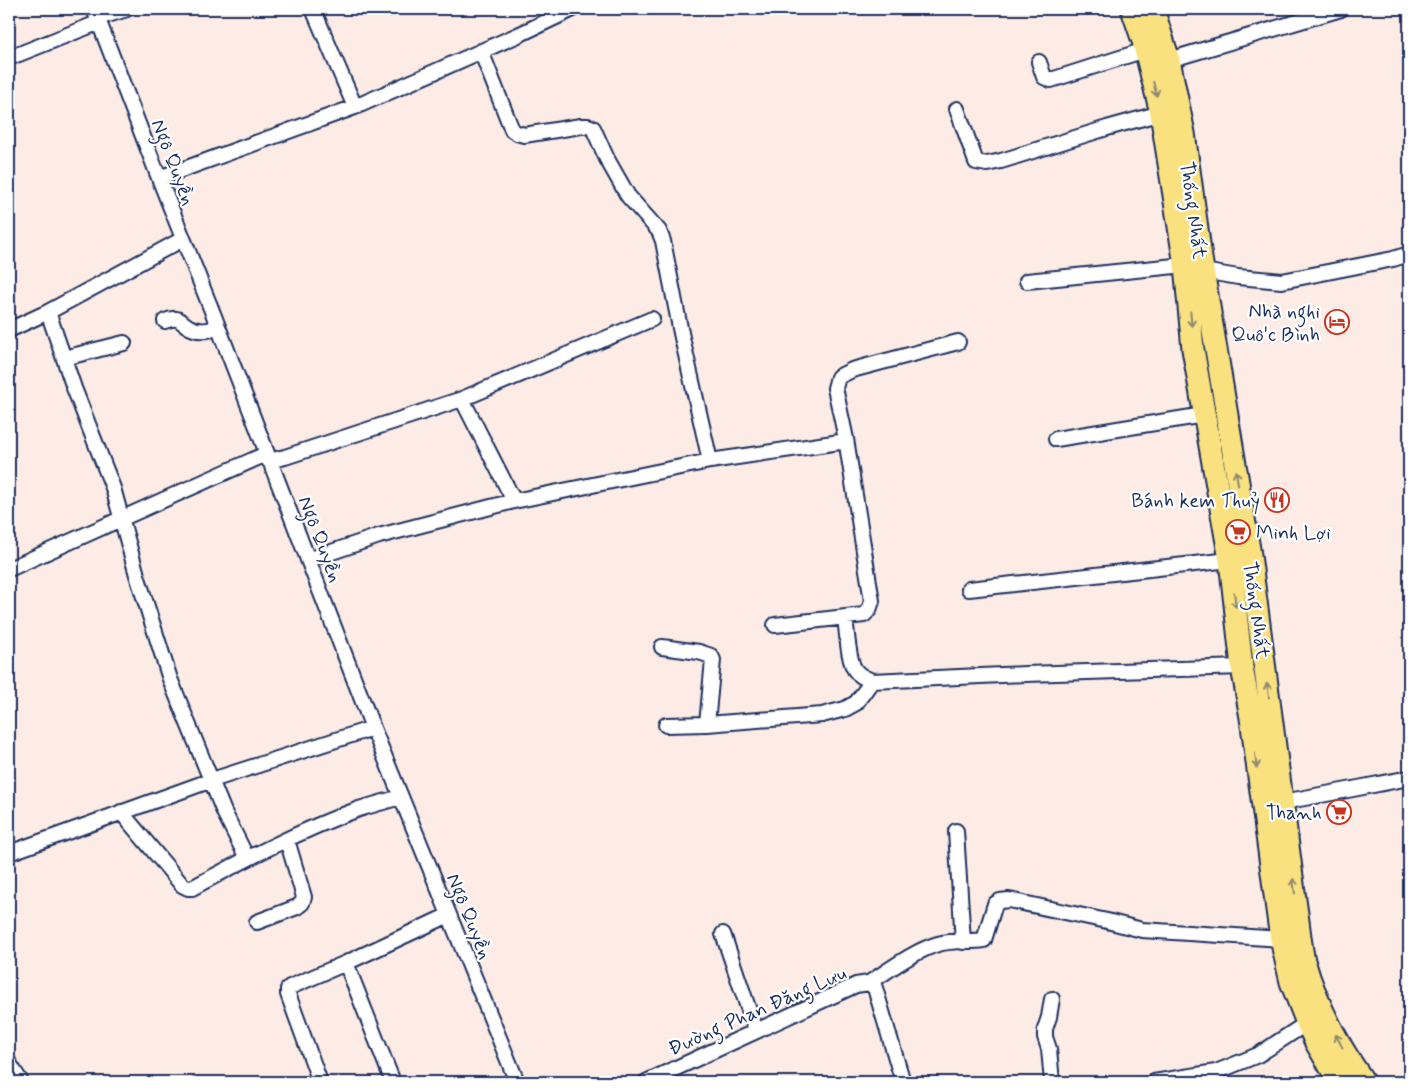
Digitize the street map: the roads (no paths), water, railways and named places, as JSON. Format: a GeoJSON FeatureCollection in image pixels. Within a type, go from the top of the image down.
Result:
{"type":"FeatureCollection","features":[{"type":"Feature","properties":{"kind":"highway","name":"Thống Nhất"},"geometry":{"type":"LineString","coordinates":[[1132,9],[1145,50],[1161,113],[1250,554],[1261,716],[1281,939],[1291,982],[1307,1023],[1316,1043],[1339,1082]]}},
{"type":"Feature","properties":{"kind":"highway","name":"Thống Nhất"},"geometry":{"type":"LineString","coordinates":[[1153,9],[1169,60],[1184,133],[1196,280],[1193,349],[1230,560],[1242,667],[1261,716],[1283,802],[1304,960],[1322,1010],[1348,1059],[1364,1082]]}},
{"type":"Feature","properties":{"kind":"street"},"geometry":{"type":"LineString","coordinates":[[9,58],[97,16],[126,9]]}},
{"type":"Feature","properties":{"kind":"street"},"geometry":{"type":"LineString","coordinates":[[312,9],[355,107]]}},
{"type":"Feature","properties":{"kind":"street"},"geometry":{"type":"LineString","coordinates":[[159,178],[355,107],[573,9]]}},
{"type":"Feature","properties":{"kind":"street"},"geometry":{"type":"LineString","coordinates":[[1169,60],[1342,9]]}},
{"type":"Feature","properties":{"kind":"street","name":"Ngô Quyền"},"geometry":{"type":"LineString","coordinates":[[97,16],[372,728],[517,1082]]}},
{"type":"Feature","properties":{"kind":"street"},"geometry":{"type":"LineString","coordinates":[[1039,62],[1044,77],[1051,80],[1145,50]]}},
{"type":"Feature","properties":{"kind":"street"},"geometry":{"type":"LineString","coordinates":[[481,51],[512,130],[524,135],[581,126],[592,128],[628,196],[659,231],[663,241],[681,333],[710,461]]}},
{"type":"Feature","properties":{"kind":"street"},"geometry":{"type":"LineString","coordinates":[[956,109],[976,162],[987,164],[1161,113]]}},
{"type":"Feature","properties":{"kind":"street"},"geometry":{"type":"LineString","coordinates":[[9,330],[48,312],[183,239]]}},
{"type":"Feature","properties":{"kind":"street"},"geometry":{"type":"LineString","coordinates":[[1027,281],[1238,278],[1282,281],[1394,259],[1409,254]]}},
{"type":"Feature","properties":{"kind":"street"},"geometry":{"type":"LineString","coordinates":[[48,312],[74,388],[113,488],[137,574],[170,679],[224,812],[247,858]]}},
{"type":"Feature","properties":{"kind":"street"},"geometry":{"type":"LineString","coordinates":[[165,321],[175,318],[180,319],[189,327],[201,331],[218,327]]}},
{"type":"Feature","properties":{"kind":"street"},"geometry":{"type":"LineString","coordinates":[[9,569],[153,504],[267,457],[286,457],[462,399],[652,319]]}},
{"type":"Feature","properties":{"kind":"street"},"geometry":{"type":"LineString","coordinates":[[775,625],[864,615],[869,610],[872,602],[846,440],[835,388],[838,377],[852,370],[958,342]]}},
{"type":"Feature","properties":{"kind":"street"},"geometry":{"type":"LineString","coordinates":[[64,358],[124,343]]}},
{"type":"Feature","properties":{"kind":"street"},"geometry":{"type":"LineString","coordinates":[[462,399],[514,501]]}},
{"type":"Feature","properties":{"kind":"street"},"geometry":{"type":"LineString","coordinates":[[1056,439],[1204,415]]}},
{"type":"Feature","properties":{"kind":"street"},"geometry":{"type":"LineString","coordinates":[[308,560],[379,536],[514,501],[710,461],[846,440]]}},
{"type":"Feature","properties":{"kind":"street"},"geometry":{"type":"LineString","coordinates":[[969,589],[1230,560]]}},
{"type":"Feature","properties":{"kind":"street"},"geometry":{"type":"LineString","coordinates":[[845,618],[854,670],[861,676],[872,680],[1242,667]]}},
{"type":"Feature","properties":{"kind":"street"},"geometry":{"type":"LineString","coordinates":[[662,647],[699,652],[711,656],[713,660],[707,724]]}},
{"type":"Feature","properties":{"kind":"street"},"geometry":{"type":"LineString","coordinates":[[666,725],[707,724],[822,715],[845,709],[856,703],[872,680]]}},
{"type":"Feature","properties":{"kind":"street"},"geometry":{"type":"LineString","coordinates":[[9,853],[212,780],[372,728]]}},
{"type":"Feature","properties":{"kind":"street"},"geometry":{"type":"LineString","coordinates":[[1283,802],[1409,778]]}},
{"type":"Feature","properties":{"kind":"street"},"geometry":{"type":"LineString","coordinates":[[121,812],[182,885],[192,888],[247,858],[287,840],[352,812],[400,797]]}},
{"type":"Feature","properties":{"kind":"street"},"geometry":{"type":"LineString","coordinates":[[956,831],[964,942]]}},
{"type":"Feature","properties":{"kind":"street"},"geometry":{"type":"LineString","coordinates":[[257,922],[298,907],[302,903],[304,897],[287,840]]}},
{"type":"Feature","properties":{"kind":"street"},"geometry":{"type":"LineString","coordinates":[[870,983],[936,944],[953,941],[984,940],[995,904],[1000,901],[1009,900],[1107,920],[1142,930],[1281,939]]}},
{"type":"Feature","properties":{"kind":"street"},"geometry":{"type":"LineString","coordinates":[[320,1082],[288,994],[288,989],[449,915]]}},
{"type":"Feature","properties":{"kind":"street"},"geometry":{"type":"LineString","coordinates":[[724,934],[756,1031]]}},
{"type":"Feature","properties":{"kind":"street"},"geometry":{"type":"LineString","coordinates":[[346,963],[393,1082]]}},
{"type":"Feature","properties":{"kind":"street","name":"Đường Phan Đăng Lưu"},"geometry":{"type":"LineString","coordinates":[[646,1082],[856,985],[870,983],[875,988],[902,1082]]}},
{"type":"Feature","properties":{"kind":"street"},"geometry":{"type":"LineString","coordinates":[[1052,999],[1050,1017],[1045,1029],[1052,1082]]}},
{"type":"Feature","properties":{"kind":"street"},"geometry":{"type":"LineString","coordinates":[[1154,1082],[1216,1072],[1258,1055],[1307,1023]]}},
{"type":"Feature","properties":{"kind":"street"},"geometry":{"type":"LineString","coordinates":[[9,1064],[21,1082]]}},
{"type":"Feature","properties":{"kind":"place","name":"Nhà nghi Quô'c Bình"},"geometry":{"type":"Point","coordinates":[1337,322]}},
{"type":"Feature","properties":{"kind":"place","name":"Bánh kem Thuỷ"},"geometry":{"type":"Point","coordinates":[1277,500]}},
{"type":"Feature","properties":{"kind":"place","name":"Minh Lợi"},"geometry":{"type":"Point","coordinates":[1238,532]}},
{"type":"Feature","properties":{"kind":"place","name":"Thanh"},"geometry":{"type":"Point","coordinates":[1339,812]}}]}
